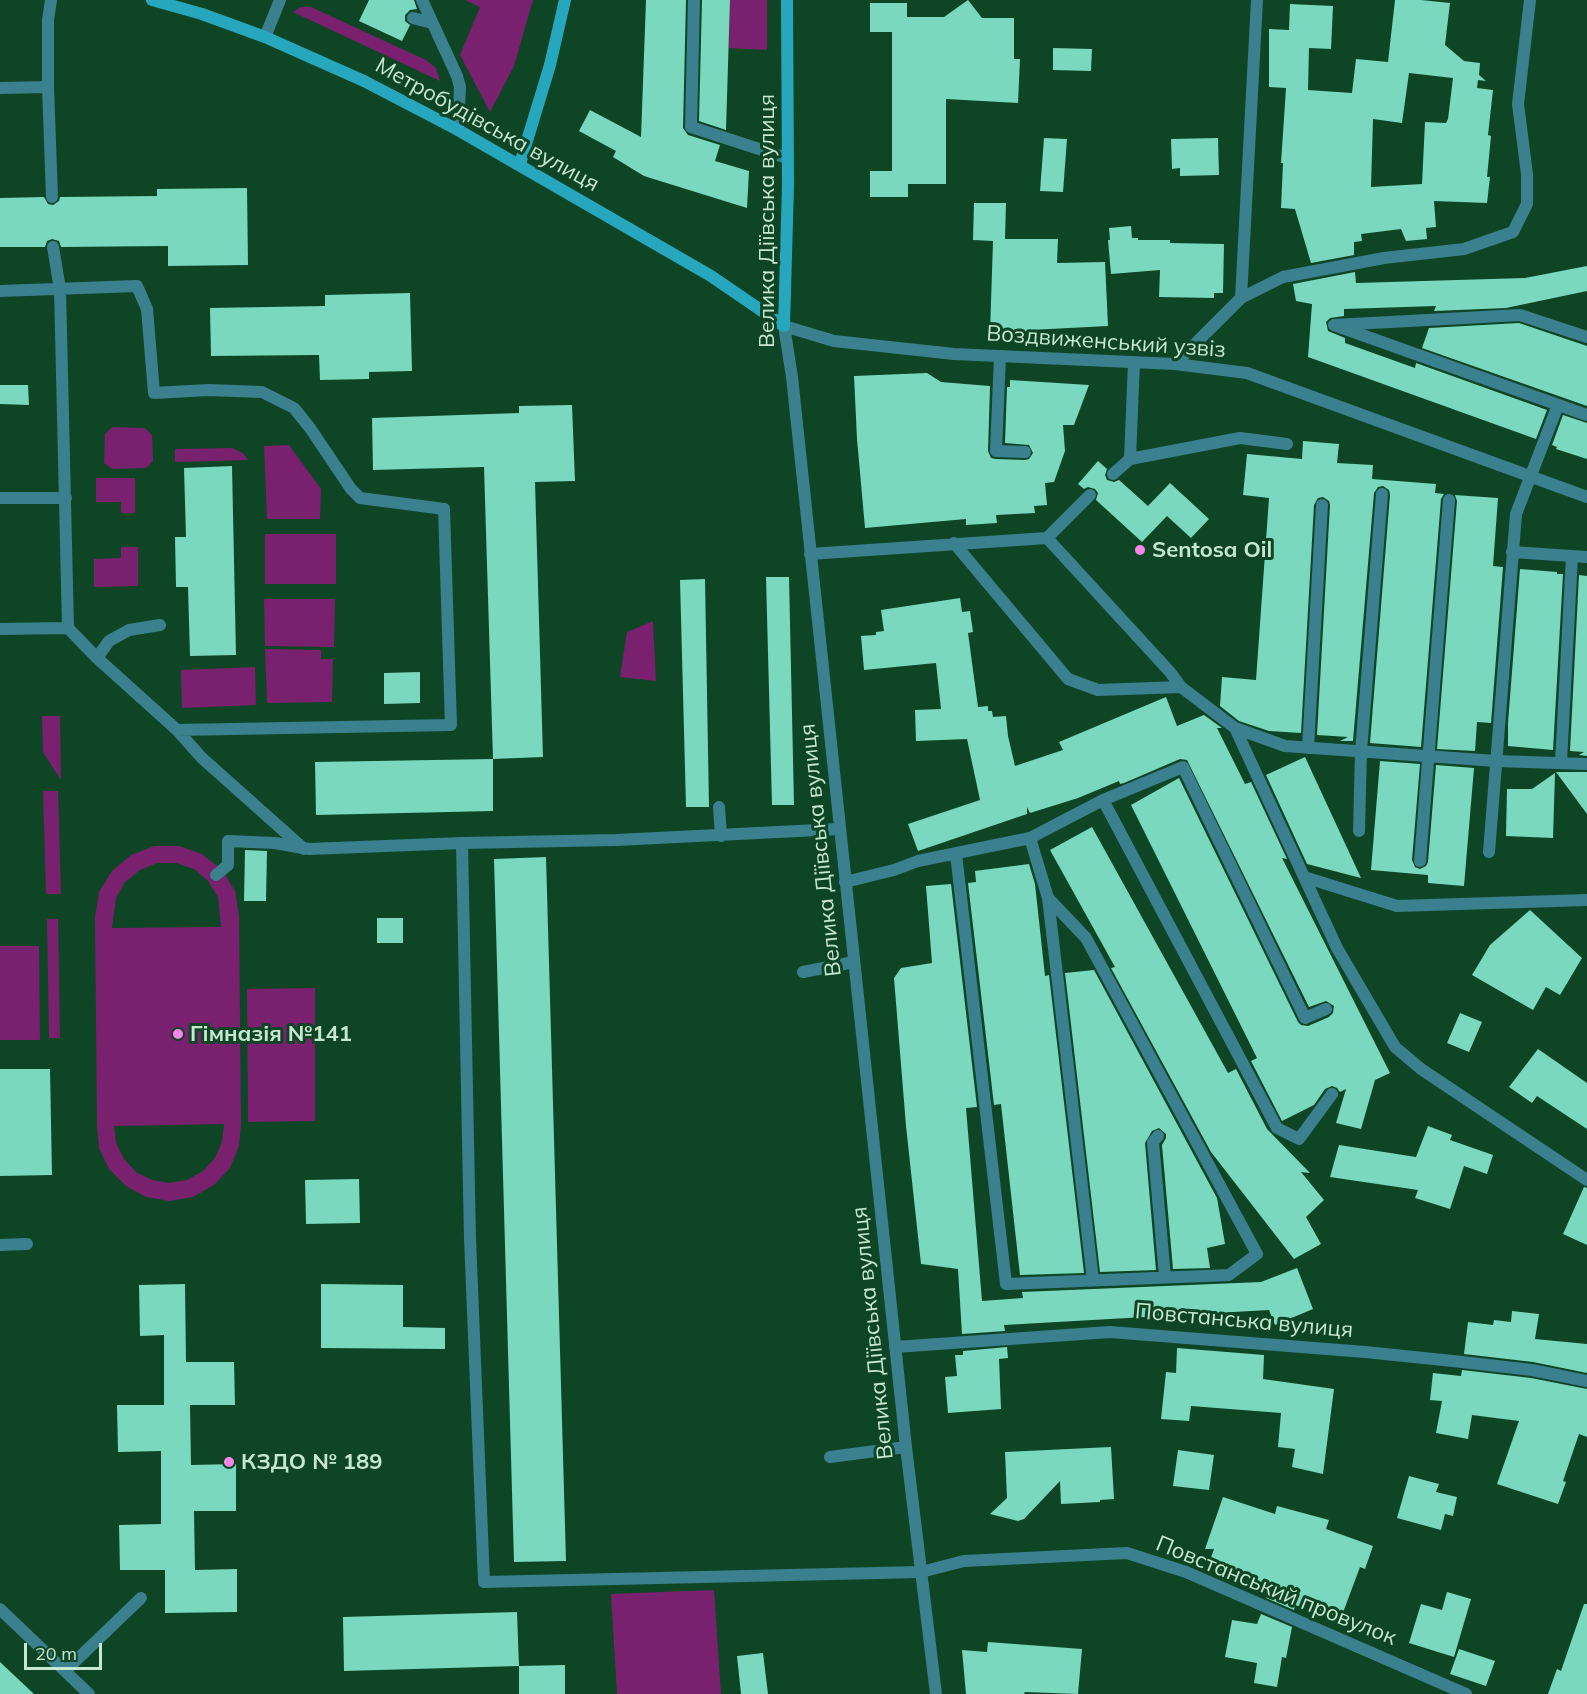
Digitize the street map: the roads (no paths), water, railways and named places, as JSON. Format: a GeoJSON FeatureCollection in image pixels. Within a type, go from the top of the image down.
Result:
{"type":"FeatureCollection","features":[{"type":"Feature","properties":{"kind":"main road","name":"Метробудівська вулиця"},"geometry":{"type":"LineString","coordinates":[[152,0],[202,14],[265,37],[364,81],[520,164],[711,276],[784,326]]}},
{"type":"Feature","properties":{"kind":"main road"},"geometry":{"type":"LineString","coordinates":[[520,164],[550,64],[565,0]]}},
{"type":"Feature","properties":{"kind":"main road","name":"Велика Діївська вулиця"},"geometry":{"type":"LineString","coordinates":[[784,326],[787,0]]}},
{"type":"Feature","properties":{"kind":"street"},"geometry":{"type":"LineString","coordinates":[[51,0],[48,20],[48,87],[52,197]]}},
{"type":"Feature","properties":{"kind":"street"},"geometry":{"type":"LineString","coordinates":[[265,37],[280,0]]}},
{"type":"Feature","properties":{"kind":"street"},"geometry":{"type":"LineString","coordinates":[[422,0],[457,76],[460,87],[458,130]]}},
{"type":"Feature","properties":{"kind":"street"},"geometry":{"type":"LineString","coordinates":[[694,0],[692,127],[787,158]]}},
{"type":"Feature","properties":{"kind":"street"},"geometry":{"type":"LineString","coordinates":[[1241,298],[1257,0]]}},
{"type":"Feature","properties":{"kind":"street"},"geometry":{"type":"LineString","coordinates":[[1175,364],[1241,298],[1283,277],[1384,258],[1464,249],[1513,232],[1527,204],[1527,174],[1518,104],[1530,0]]}},
{"type":"Feature","properties":{"kind":"street"},"geometry":{"type":"LineString","coordinates":[[413,18],[432,23]]}},
{"type":"Feature","properties":{"kind":"street"},"geometry":{"type":"LineString","coordinates":[[0,88],[48,87]]}},
{"type":"Feature","properties":{"kind":"street"},"geometry":{"type":"LineString","coordinates":[[53,247],[60,289],[68,628],[97,658],[177,730],[202,758],[304,849]]}},
{"type":"Feature","properties":{"kind":"street"},"geometry":{"type":"LineString","coordinates":[[0,291],[137,286],[147,309],[154,393],[208,390],[262,392],[294,408],[351,489],[360,498],[444,509],[451,725],[177,730]]}},
{"type":"Feature","properties":{"kind":"street"},"geometry":{"type":"LineString","coordinates":[[1587,337],[1520,315],[1334,325],[1587,415]]}},
{"type":"Feature","properties":{"kind":"street","name":"Воздвиженський узвіз"},"geometry":{"type":"LineString","coordinates":[[784,326],[834,341],[954,354],[1175,364],[1247,373],[1587,497]]}},
{"type":"Feature","properties":{"kind":"street","name":"Велика Діївська вулиця"},"geometry":{"type":"LineString","coordinates":[[784,326],[792,377],[906,1447],[936,1694]]}},
{"type":"Feature","properties":{"kind":"street"},"geometry":{"type":"LineString","coordinates":[[1000,356],[996,451],[1025,452]]}},
{"type":"Feature","properties":{"kind":"street"},"geometry":{"type":"LineString","coordinates":[[1130,459],[1134,362]]}},
{"type":"Feature","properties":{"kind":"street"},"geometry":{"type":"LineString","coordinates":[[1489,852],[1516,514],[1558,405]]}},
{"type":"Feature","properties":{"kind":"street"},"geometry":{"type":"LineString","coordinates":[[1113,474],[1130,459],[1240,438],[1287,444]]}},
{"type":"Feature","properties":{"kind":"street"},"geometry":{"type":"LineString","coordinates":[[1359,831],[1361,751],[1382,494]]}},
{"type":"Feature","properties":{"kind":"street"},"geometry":{"type":"LineString","coordinates":[[810,554],[1047,538],[1090,495]]}},
{"type":"Feature","properties":{"kind":"street"},"geometry":{"type":"LineString","coordinates":[[0,498],[66,498]]}},
{"type":"Feature","properties":{"kind":"street"},"geometry":{"type":"LineString","coordinates":[[1420,861],[1449,500]]}},
{"type":"Feature","properties":{"kind":"street"},"geometry":{"type":"LineString","coordinates":[[1308,748],[1322,505]]}},
{"type":"Feature","properties":{"kind":"street"},"geometry":{"type":"LineString","coordinates":[[1047,538],[1170,672],[1181,687],[1235,728],[1285,746],[1496,761],[1587,764]]}},
{"type":"Feature","properties":{"kind":"street"},"geometry":{"type":"LineString","coordinates":[[954,543],[1068,679],[1098,690],[1181,687]]}},
{"type":"Feature","properties":{"kind":"street"},"geometry":{"type":"LineString","coordinates":[[1512,552],[1587,557]]}},
{"type":"Feature","properties":{"kind":"street"},"geometry":{"type":"LineString","coordinates":[[1561,762],[1572,556]]}},
{"type":"Feature","properties":{"kind":"street"},"geometry":{"type":"LineString","coordinates":[[97,658],[109,640],[129,630],[160,625]]}},
{"type":"Feature","properties":{"kind":"street"},"geometry":{"type":"LineString","coordinates":[[0,629],[68,628]]}},
{"type":"Feature","properties":{"kind":"street"},"geometry":{"type":"LineString","coordinates":[[1235,728],[1337,948],[1395,1047],[1421,1069],[1587,1180]]}},
{"type":"Feature","properties":{"kind":"street"},"geometry":{"type":"LineString","coordinates":[[845,882],[894,870],[918,861],[1030,838],[1104,800],[1183,767],[1305,1018],[1326,1010]]}},
{"type":"Feature","properties":{"kind":"street"},"geometry":{"type":"LineString","coordinates":[[1104,800],[1277,1128],[1299,1139],[1332,1094]]}},
{"type":"Feature","properties":{"kind":"street"},"geometry":{"type":"LineString","coordinates":[[719,807],[721,836]]}},
{"type":"Feature","properties":{"kind":"street"},"geometry":{"type":"LineString","coordinates":[[216,875],[228,865],[228,841],[275,843],[304,849],[721,836],[839,829]]}},
{"type":"Feature","properties":{"kind":"street"},"geometry":{"type":"LineString","coordinates":[[1030,838],[1048,898],[1093,1280]]}},
{"type":"Feature","properties":{"kind":"street","name":"Повстанський провулок"},"geometry":{"type":"LineString","coordinates":[[462,843],[470,1238],[484,1582],[921,1572],[964,1561],[1127,1553],[1186,1572],[1466,1694]]}},
{"type":"Feature","properties":{"kind":"street"},"geometry":{"type":"LineString","coordinates":[[956,854],[1006,1284],[1230,1275],[1257,1254],[1086,938],[1048,898]]}},
{"type":"Feature","properties":{"kind":"street"},"geometry":{"type":"LineString","coordinates":[[1304,877],[1397,906],[1587,900]]}},
{"type":"Feature","properties":{"kind":"street"},"geometry":{"type":"LineString","coordinates":[[803,972],[854,962]]}},
{"type":"Feature","properties":{"kind":"street"},"geometry":{"type":"LineString","coordinates":[[1158,1136],[1153,1142],[1165,1277]]}},
{"type":"Feature","properties":{"kind":"street"},"geometry":{"type":"LineString","coordinates":[[0,1245],[27,1244]]}},
{"type":"Feature","properties":{"kind":"street","name":"Повстанська вулиця"},"geometry":{"type":"LineString","coordinates":[[895,1347],[1110,1332],[1431,1359],[1533,1370],[1587,1381]]}},
{"type":"Feature","properties":{"kind":"street"},"geometry":{"type":"LineString","coordinates":[[830,1457],[906,1447]]}},
{"type":"Feature","properties":{"kind":"street"},"geometry":{"type":"LineString","coordinates":[[65,1671],[141,1598]]}},
{"type":"Feature","properties":{"kind":"street"},"geometry":{"type":"LineString","coordinates":[[1,1613],[89,1694]]}},
{"type":"Feature","properties":{"kind":"place","name":"Sentosa Oil"},"geometry":{"type":"Point","coordinates":[1140,550]}},
{"type":"Feature","properties":{"kind":"place","name":"Гімназія №141"},"geometry":{"type":"Point","coordinates":[178,1034]}},
{"type":"Feature","properties":{"kind":"place","name":"КЗДО № 189"},"geometry":{"type":"Point","coordinates":[229,1462]}}]}
